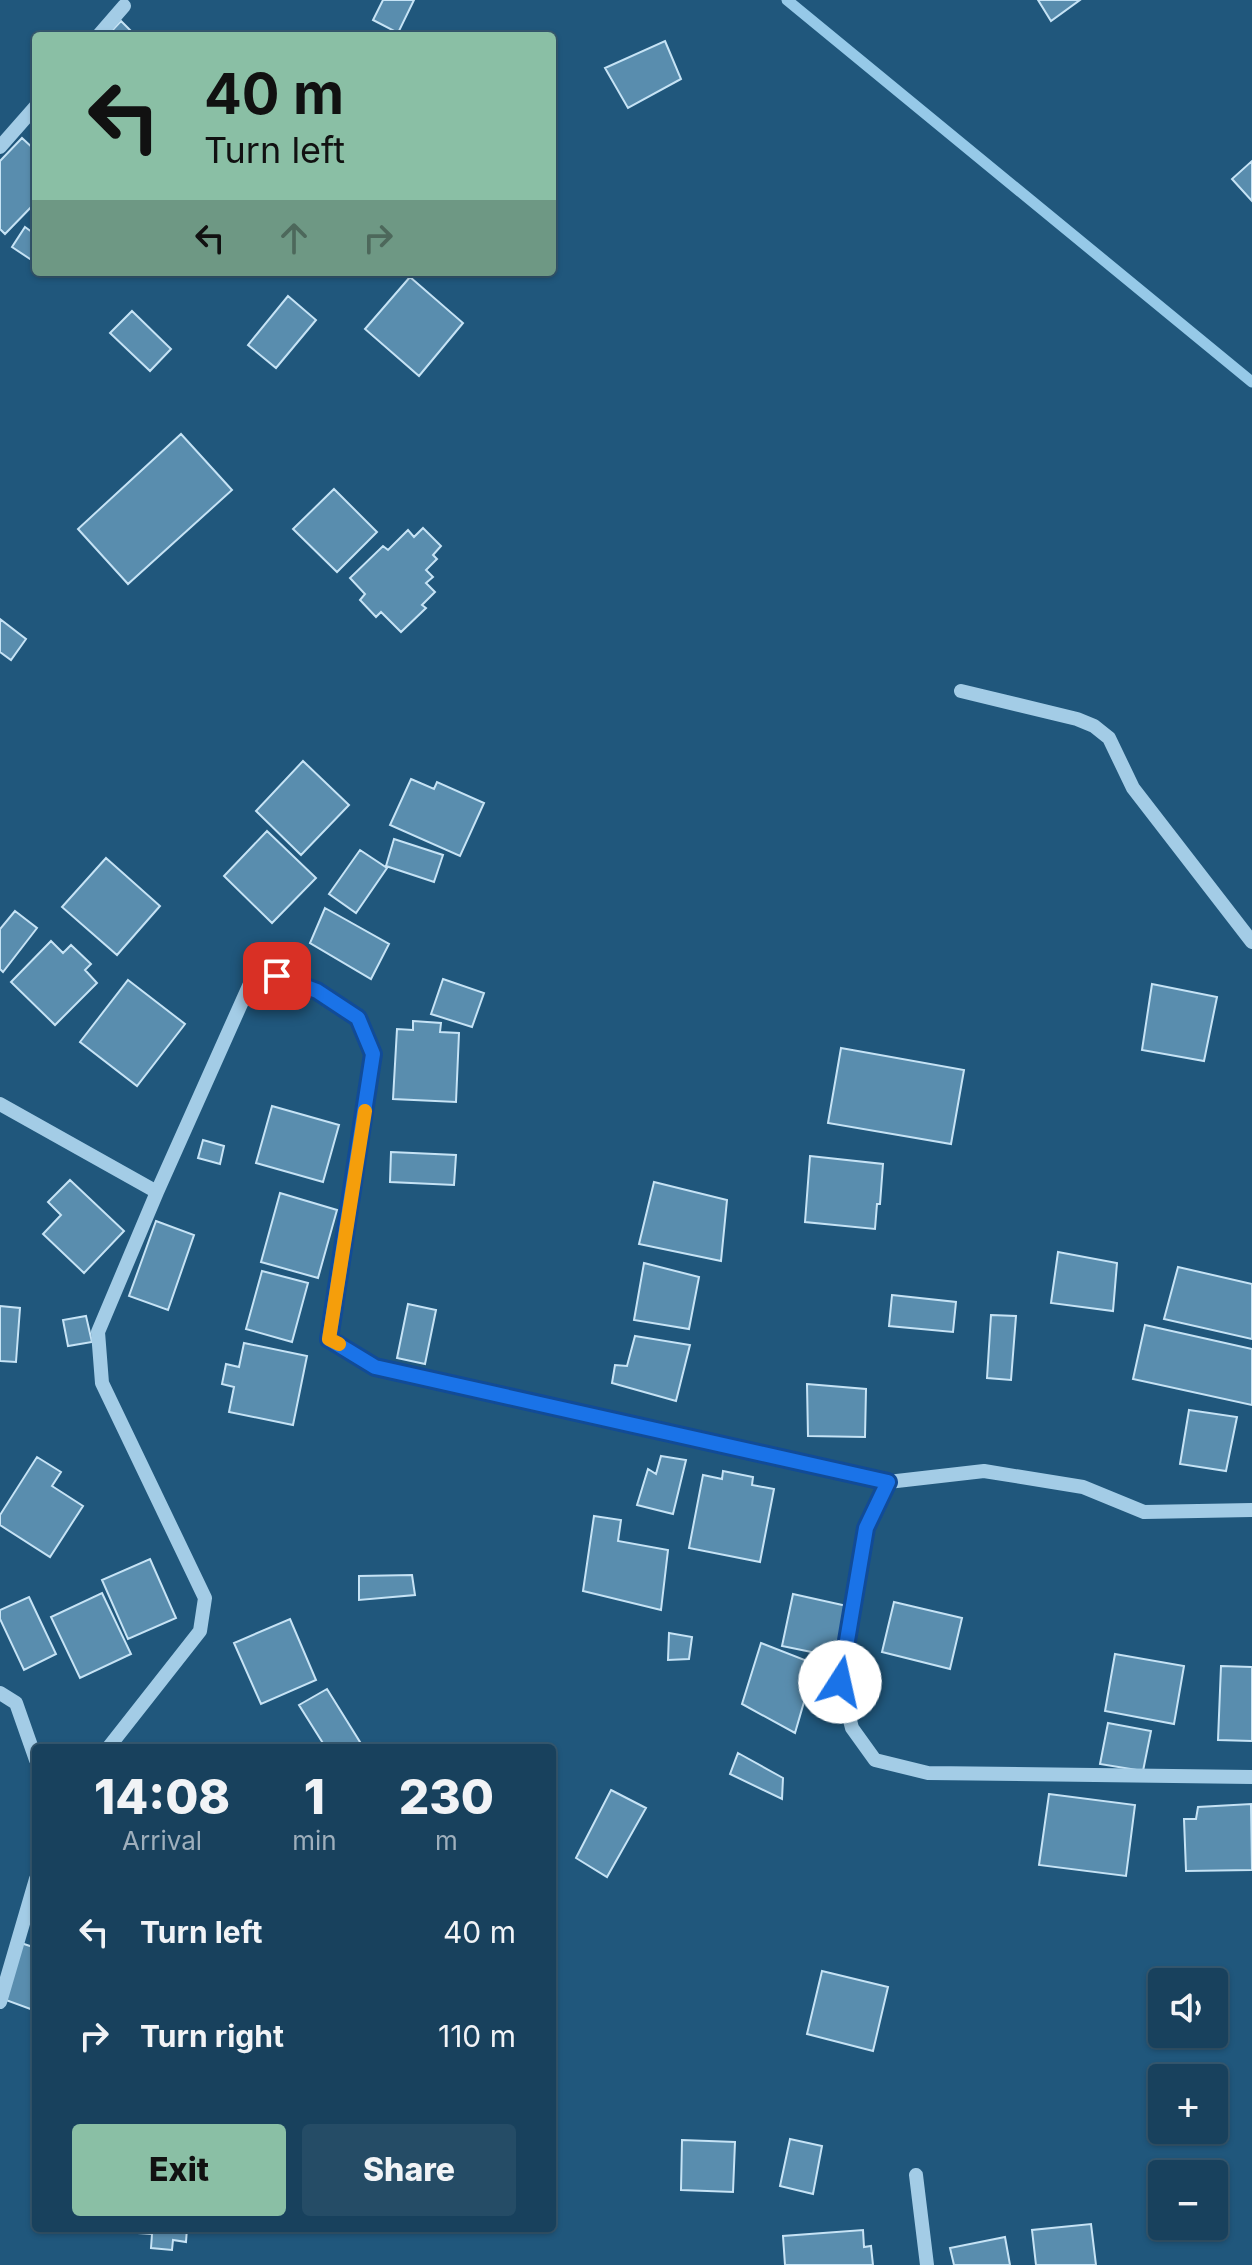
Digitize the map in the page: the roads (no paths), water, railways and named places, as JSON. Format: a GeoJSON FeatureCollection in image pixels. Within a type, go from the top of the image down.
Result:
{"type":"FeatureCollection","features":[{"type":"Feature","properties":{"kind":"street"},"geometry":{"type":"LineString","coordinates":[[101,32],[124,6]]}},
{"type":"Feature","properties":{"kind":"street"},"geometry":{"type":"LineString","coordinates":[[0,147],[32,111]]}},
{"type":"Feature","properties":{"kind":"street"},"geometry":{"type":"LineString","coordinates":[[961,691],[1077,719],[1094,726],[1109,738],[1133,788],[1252,942]]}},
{"type":"Feature","properties":{"kind":"street"},"geometry":{"type":"LineString","coordinates":[[111,1744],[200,1631],[205,1598],[102,1383],[98,1332],[257,968],[317,991],[358,1018],[373,1054],[329,1339],[375,1367],[888,1482],[984,1471],[1083,1487],[1144,1512],[1252,1510]]}},
{"type":"Feature","properties":{"kind":"street"},"geometry":{"type":"LineString","coordinates":[[0,1104],[157,1192]]}},
{"type":"Feature","properties":{"kind":"street"},"geometry":{"type":"LineString","coordinates":[[888,1482],[866,1528],[840,1682],[852,1728],[875,1760],[928,1773],[1252,1777]]}},
{"type":"Feature","properties":{"kind":"street"},"geometry":{"type":"LineString","coordinates":[[0,1693],[16,1703],[32,1749]]}},
{"type":"Feature","properties":{"kind":"street"},"geometry":{"type":"LineString","coordinates":[[0,2002],[32,1893]]}},
{"type":"Feature","properties":{"kind":"street"},"geometry":{"type":"LineString","coordinates":[[916,2175],[927,2265]]}},
{"type":"Feature","properties":{"kind":"waterway"},"geometry":{"type":"LineString","coordinates":[[787,0],[1252,382]]}}]}
